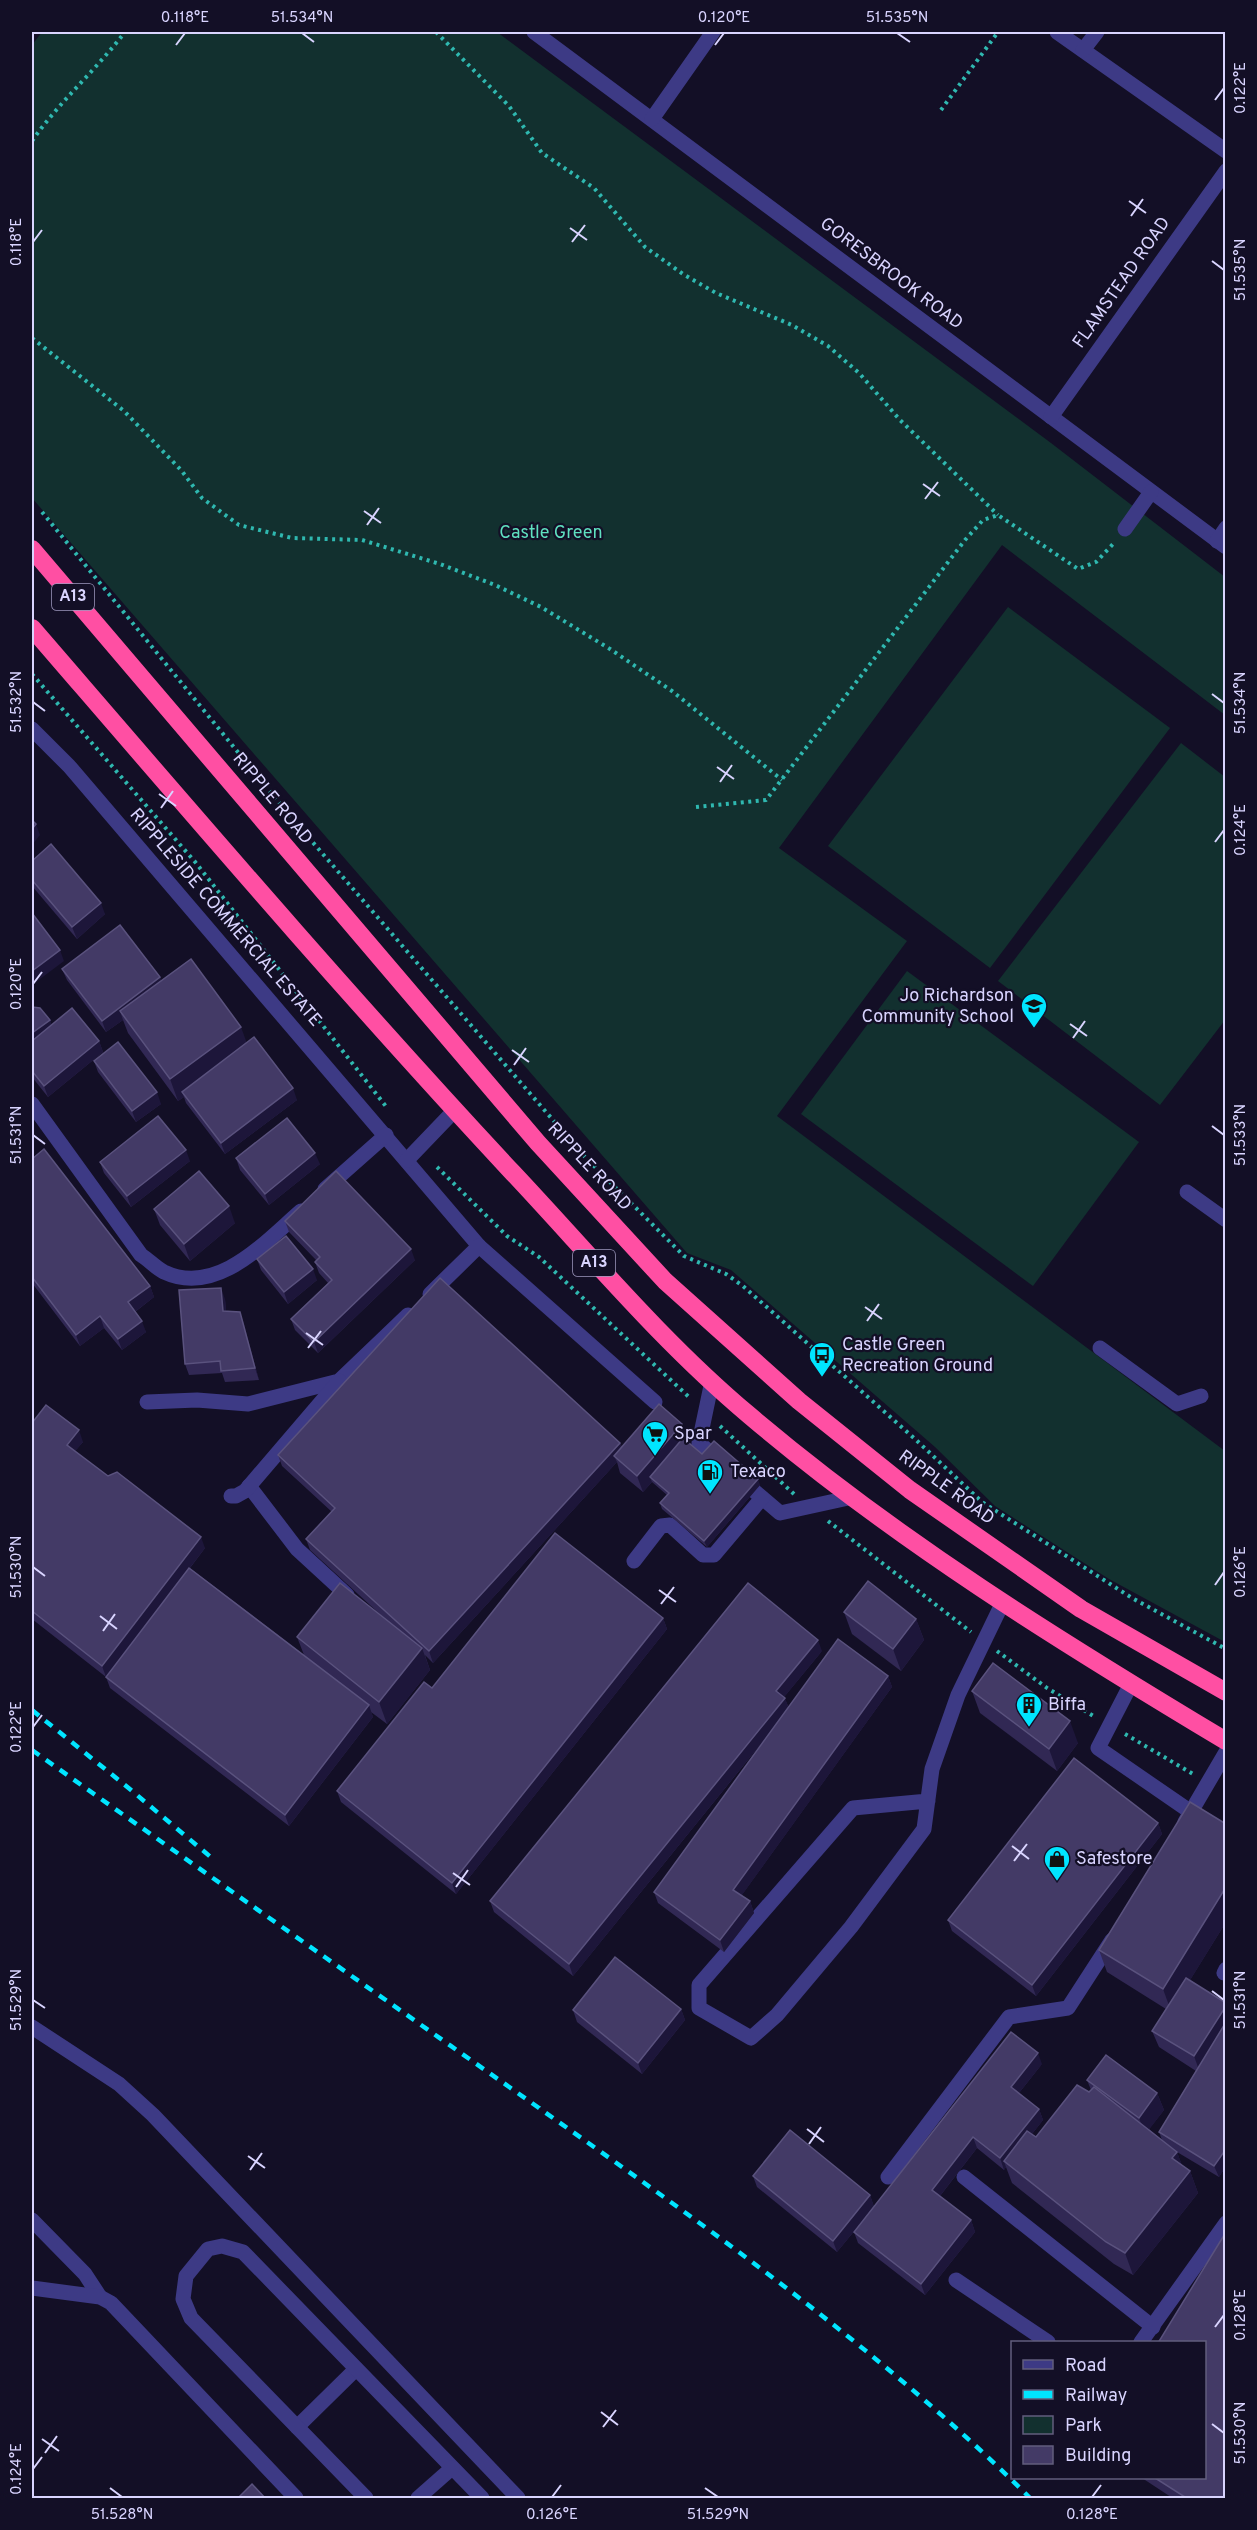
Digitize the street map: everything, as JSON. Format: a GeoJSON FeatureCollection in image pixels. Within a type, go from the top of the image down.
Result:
{"type":"FeatureCollection","features":[{"type":"Feature","properties":{"kind":"highway","name":"RIPPLE ROAD"},"geometry":{"type":"LineString","coordinates":[[32,549],[538,1143],[665,1281],[799,1401],[910,1490],[1081,1609],[1226,1692]]}},
{"type":"Feature","properties":{"kind":"highway","name":"A13"},"geometry":{"type":"LineString","coordinates":[[32,628],[454,1111],[637,1311],[748,1415],[885,1522],[1062,1642],[1226,1741]]}},
{"type":"Feature","properties":{"kind":"street","name":"GORESBROOK ROAD"},"geometry":{"type":"LineString","coordinates":[[534,32],[1151,492],[1223,539]]}},
{"type":"Feature","properties":{"kind":"street"},"geometry":{"type":"LineString","coordinates":[[652,119],[713,32]]}},
{"type":"Feature","properties":{"kind":"street"},"geometry":{"type":"LineString","coordinates":[[1057,32],[1226,151]]}},
{"type":"Feature","properties":{"kind":"street"},"geometry":{"type":"LineString","coordinates":[[1083,50],[1097,32]]}},
{"type":"Feature","properties":{"kind":"street","name":"FLAMSTEAD ROAD"},"geometry":{"type":"LineString","coordinates":[[1051,417],[1226,171]]}},
{"type":"Feature","properties":{"kind":"street"},"geometry":{"type":"LineString","coordinates":[[1125,529],[1151,492]]}},
{"type":"Feature","properties":{"kind":"street","name":"RIPPLESIDE COMMERCIAL ESTATE"},"geometry":{"type":"LineString","coordinates":[[32,729],[69,766],[479,1246],[655,1402]]}},
{"type":"Feature","properties":{"kind":"street"},"geometry":{"type":"LineString","coordinates":[[32,1104],[36,1123],[141,1255],[164,1272],[189,1278],[222,1272],[249,1257],[386,1135]]}},
{"type":"Feature","properties":{"kind":"street"},"geometry":{"type":"LineString","coordinates":[[407,1160],[454,1111]]}},
{"type":"Feature","properties":{"kind":"street"},"geometry":{"type":"LineString","coordinates":[[1187,1192],[1226,1220]]}},
{"type":"Feature","properties":{"kind":"street"},"geometry":{"type":"LineString","coordinates":[[231,1496],[240,1495],[249,1486],[339,1381],[479,1246]]}},
{"type":"Feature","properties":{"kind":"street"},"geometry":{"type":"LineString","coordinates":[[1100,1348],[1177,1404],[1201,1396]]}},
{"type":"Feature","properties":{"kind":"street"},"geometry":{"type":"LineString","coordinates":[[147,1402],[197,1400],[248,1404],[339,1381]]}},
{"type":"Feature","properties":{"kind":"street"},"geometry":{"type":"LineString","coordinates":[[712,1381],[699,1443],[780,1513],[853,1497]]}},
{"type":"Feature","properties":{"kind":"street"},"geometry":{"type":"LineString","coordinates":[[249,1486],[297,1549],[348,1595]]}},
{"type":"Feature","properties":{"kind":"street"},"geometry":{"type":"LineString","coordinates":[[634,1562],[661,1526],[670,1525],[704,1555],[714,1555],[762,1498]]}},
{"type":"Feature","properties":{"kind":"street"},"geometry":{"type":"LineString","coordinates":[[928,1801],[853,1808],[699,1985],[699,2008],[751,2038],[777,2015],[851,1927],[924,1829],[928,1801],[932,1769],[957,1695],[1003,1602]]}},
{"type":"Feature","properties":{"kind":"street"},"geometry":{"type":"LineString","coordinates":[[1131,1684],[1098,1748],[1191,1812]]}},
{"type":"Feature","properties":{"kind":"street"},"geometry":{"type":"LineString","coordinates":[[1179,1832],[1226,1752]]}},
{"type":"Feature","properties":{"kind":"street"},"geometry":{"type":"LineString","coordinates":[[888,2177],[984,2047],[1009,2017],[1068,2008],[1121,1925]]}},
{"type":"Feature","properties":{"kind":"street"},"geometry":{"type":"LineString","coordinates":[[35,2029],[118,2084],[153,2115],[518,2499]]}},
{"type":"Feature","properties":{"kind":"street"},"geometry":{"type":"LineString","coordinates":[[964,2177],[1153,2327]]}},
{"type":"Feature","properties":{"kind":"street"},"geometry":{"type":"LineString","coordinates":[[32,2220],[85,2274],[100,2297]]}},
{"type":"Feature","properties":{"kind":"street"},"geometry":{"type":"LineString","coordinates":[[1142,2341],[1226,2223]]}},
{"type":"Feature","properties":{"kind":"street"},"geometry":{"type":"LineString","coordinates":[[366,2499],[191,2318],[183,2299],[186,2276],[208,2249],[222,2246],[243,2252],[482,2499]]}},
{"type":"Feature","properties":{"kind":"street"},"geometry":{"type":"LineString","coordinates":[[956,2280],[1045,2341]]}},
{"type":"Feature","properties":{"kind":"street"},"geometry":{"type":"LineString","coordinates":[[32,2288],[100,2297],[111,2303],[296,2499]]}},
{"type":"Feature","properties":{"kind":"street"},"geometry":{"type":"LineString","coordinates":[[297,2427],[356,2369]]}},
{"type":"Feature","properties":{"kind":"street"},"geometry":{"type":"LineString","coordinates":[[418,2499],[452,2468]]}},
{"type":"Feature","properties":{"kind":"path"},"geometry":{"type":"LineString","coordinates":[[32,141],[44,124],[106,57],[125,32]]}},
{"type":"Feature","properties":{"kind":"path"},"geometry":{"type":"LineString","coordinates":[[436,32],[509,106],[542,153],[594,188],[645,247],[683,274],[716,293],[792,324],[828,346],[859,373],[900,420],[998,515],[1078,569],[1096,562],[1110,550],[1125,529]]}},
{"type":"Feature","properties":{"kind":"path"},"geometry":{"type":"LineString","coordinates":[[941,110],[999,32]]}},
{"type":"Feature","properties":{"kind":"path"},"geometry":{"type":"LineString","coordinates":[[32,338],[124,411],[181,470],[202,498],[239,525],[292,538],[362,540],[441,564],[495,585],[541,607],[610,649],[672,691],[782,780]]}},
{"type":"Feature","properties":{"kind":"path"},"geometry":{"type":"LineString","coordinates":[[42,512],[290,816],[585,1157],[684,1256],[726,1274],[743,1286],[914,1438],[982,1502],[1132,1598],[1226,1649]]}},
{"type":"Feature","properties":{"kind":"path"},"geometry":{"type":"LineString","coordinates":[[696,807],[766,800],[964,540],[983,520],[998,515]]}},
{"type":"Feature","properties":{"kind":"path"},"geometry":{"type":"LineString","coordinates":[[32,674],[196,863],[390,1112]]}},
{"type":"Feature","properties":{"kind":"path"},"geometry":{"type":"LineString","coordinates":[[419,1148],[507,1236],[539,1257],[810,1507],[1047,1688],[1208,1783]]}},
{"type":"Feature","properties":{"kind":"green space","name":"Castle Green"},"geometry":{"type":"Polygon","coordinates":[[[42,32],[497,32],[1051,443],[1225,577],[1225,715],[1002,545],[779,848],[907,941],[777,1116],[1225,1451],[1225,1642],[1109,1579],[995,1506],[935,1447],[731,1270],[687,1253],[32,498],[32,45],[42,32]]]}},
{"type":"Feature","properties":{"kind":"green space"},"geometry":{"type":"Polygon","coordinates":[[[1008,607],[1170,728],[990,968],[828,846],[1008,607]]]}},
{"type":"Feature","properties":{"kind":"green space"},"geometry":{"type":"Polygon","coordinates":[[[1181,743],[1225,777],[1225,1020],[1160,1105],[998,981],[1181,743]]]}},
{"type":"Feature","properties":{"kind":"green space"},"geometry":{"type":"Polygon","coordinates":[[[907,971],[1139,1142],[1033,1286],[801,1114],[907,971]]]}},
{"type":"Feature","properties":{"kind":"building"},"geometry":{"type":"Polygon","coordinates":[[[51,844],[101,903],[72,927],[32,880],[32,861],[51,844]]]}},
{"type":"Feature","properties":{"kind":"building"},"geometry":{"type":"Polygon","coordinates":[[[32,913],[60,950],[32,971],[32,913]]]}},
{"type":"Feature","properties":{"kind":"building"},"geometry":{"type":"Polygon","coordinates":[[[120,925],[160,977],[102,1021],[62,969],[120,925]]]}},
{"type":"Feature","properties":{"kind":"building"},"geometry":{"type":"Polygon","coordinates":[[[191,959],[241,1027],[170,1079],[120,1011],[191,959]]]}},
{"type":"Feature","properties":{"kind":"building"},"geometry":{"type":"Polygon","coordinates":[[[32,1007],[40,1008],[50,1020],[32,1033],[32,1007]]]}},
{"type":"Feature","properties":{"kind":"building"},"geometry":{"type":"Polygon","coordinates":[[[72,1008],[99,1041],[44,1086],[32,1071],[32,1041],[72,1008]]]}},
{"type":"Feature","properties":{"kind":"building"},"geometry":{"type":"Polygon","coordinates":[[[254,1037],[293,1088],[221,1143],[182,1092],[254,1037]]]}},
{"type":"Feature","properties":{"kind":"building"},"geometry":{"type":"Polygon","coordinates":[[[118,1042],[157,1092],[132,1111],[94,1061],[118,1042]]]}},
{"type":"Feature","properties":{"kind":"building"},"geometry":{"type":"Polygon","coordinates":[[[158,1116],[186,1150],[127,1196],[100,1162],[158,1116]]]}},
{"type":"Feature","properties":{"kind":"building"},"geometry":{"type":"Polygon","coordinates":[[[287,1118],[315,1153],[265,1194],[236,1158],[287,1118]]]}},
{"type":"Feature","properties":{"kind":"building"},"geometry":{"type":"Polygon","coordinates":[[[44,1149],[150,1286],[128,1302],[142,1321],[118,1339],[100,1316],[76,1335],[32,1277],[32,1159],[44,1149]]]}},
{"type":"Feature","properties":{"kind":"building"},"geometry":{"type":"Polygon","coordinates":[[[199,1171],[229,1206],[184,1244],[154,1209],[199,1171]]]}},
{"type":"Feature","properties":{"kind":"building"},"geometry":{"type":"Polygon","coordinates":[[[336,1171],[411,1249],[314,1342],[291,1319],[332,1280],[315,1262],[320,1257],[285,1221],[336,1171]]]}},
{"type":"Feature","properties":{"kind":"building"},"geometry":{"type":"Polygon","coordinates":[[[286,1236],[313,1269],[284,1292],[257,1259],[286,1236]]]}},
{"type":"Feature","properties":{"kind":"building"},"geometry":{"type":"Polygon","coordinates":[[[440,1278],[620,1443],[429,1651],[306,1539],[335,1508],[278,1455],[440,1278]]]}},
{"type":"Feature","properties":{"kind":"building"},"geometry":{"type":"Polygon","coordinates":[[[221,1288],[223,1311],[240,1312],[255,1368],[221,1371],[220,1361],[185,1364],[179,1290],[221,1288]]]}},
{"type":"Feature","properties":{"kind":"building"},"geometry":{"type":"Polygon","coordinates":[[[659,1404],[682,1424],[637,1476],[614,1456],[659,1404]]]}},
{"type":"Feature","properties":{"kind":"building"},"geometry":{"type":"Polygon","coordinates":[[[46,1405],[79,1430],[67,1445],[108,1476],[117,1472],[201,1537],[102,1666],[32,1611],[32,1423],[46,1405]]]}},
{"type":"Feature","properties":{"kind":"building"},"geometry":{"type":"Polygon","coordinates":[[[683,1438],[702,1454],[714,1441],[758,1479],[704,1541],[660,1503],[669,1493],[650,1477],[683,1438]]]}},
{"type":"Feature","properties":{"kind":"building"},"geometry":{"type":"Polygon","coordinates":[[[555,1533],[663,1618],[452,1883],[337,1791],[424,1682],[432,1688],[555,1533]]]}},
{"type":"Feature","properties":{"kind":"building"},"geometry":{"type":"Polygon","coordinates":[[[189,1568],[369,1705],[285,1815],[106,1677],[189,1568]]]}},
{"type":"Feature","properties":{"kind":"building"},"geometry":{"type":"Polygon","coordinates":[[[868,1581],[916,1619],[893,1649],[844,1612],[868,1581]]]}},
{"type":"Feature","properties":{"kind":"building"},"geometry":{"type":"Polygon","coordinates":[[[340,1583],[422,1648],[379,1702],[297,1637],[340,1583]]]}},
{"type":"Feature","properties":{"kind":"building"},"geometry":{"type":"Polygon","coordinates":[[[748,1583],[818,1640],[776,1691],[785,1698],[569,1964],[490,1901],[748,1583]]]}},
{"type":"Feature","properties":{"kind":"building"},"geometry":{"type":"Polygon","coordinates":[[[838,1639],[888,1676],[733,1890],[750,1901],[720,1940],[654,1892],[838,1639]]]}},
{"type":"Feature","properties":{"kind":"building"},"geometry":{"type":"Polygon","coordinates":[[[993,1663],[1070,1721],[1049,1749],[972,1691],[993,1663]]]}},
{"type":"Feature","properties":{"kind":"building","name":"Safestore"},"geometry":{"type":"Polygon","coordinates":[[[1074,1758],[1158,1823],[1032,1985],[948,1920],[1074,1758]]]}},
{"type":"Feature","properties":{"kind":"building"},"geometry":{"type":"Polygon","coordinates":[[[1190,1802],[1226,1824],[1226,1887],[1163,1989],[1099,1950],[1190,1802]]]}},
{"type":"Feature","properties":{"kind":"building"},"geometry":{"type":"Polygon","coordinates":[[[615,1957],[681,2009],[638,2063],[573,2010],[615,1957]]]}},
{"type":"Feature","properties":{"kind":"building"},"geometry":{"type":"Polygon","coordinates":[[[1186,1978],[1226,2003],[1194,2056],[1152,2031],[1186,1978]]]}},
{"type":"Feature","properties":{"kind":"building"},"geometry":{"type":"Polygon","coordinates":[[[1226,2022],[1226,2149],[1214,2166],[1159,2132],[1226,2022]]]}},
{"type":"Feature","properties":{"kind":"building"},"geometry":{"type":"Polygon","coordinates":[[[1011,2032],[1038,2053],[1011,2087],[1039,2109],[1000,2158],[973,2137],[932,2190],[971,2220],[921,2284],[854,2232],[1011,2032]]]}},
{"type":"Feature","properties":{"kind":"building"},"geometry":{"type":"Polygon","coordinates":[[[1106,2055],[1157,2093],[1139,2118],[1087,2080],[1106,2055]]]}},
{"type":"Feature","properties":{"kind":"building"},"geometry":{"type":"Polygon","coordinates":[[[1077,2085],[1089,2092],[1094,2087],[1177,2152],[1172,2158],[1190,2171],[1125,2253],[1106,2242],[1004,2161],[1027,2131],[1036,2137],[1077,2085]]]}},
{"type":"Feature","properties":{"kind":"building"},"geometry":{"type":"Polygon","coordinates":[[[790,2130],[870,2195],[833,2241],[753,2176],[790,2130]]]}},
{"type":"Feature","properties":{"kind":"building"},"geometry":{"type":"Polygon","coordinates":[[[1226,2232],[1226,2499],[1188,2499],[1157,2479],[1206,2479],[1206,2341],[1159,2341],[1226,2232]]]}},
{"type":"Feature","properties":{"kind":"building"},"geometry":{"type":"Polygon","coordinates":[[[252,2484],[266,2499],[237,2499],[252,2484]]]}},
{"type":"Feature","properties":{"kind":"railway"},"geometry":{"type":"LineString","coordinates":[[32,1710],[213,1859]]}},
{"type":"Feature","properties":{"kind":"railway"},"geometry":{"type":"LineString","coordinates":[[32,1750],[730,2245],[855,2342],[916,2393],[1030,2498]]}},
{"type":"Feature","properties":{"kind":"place","name":"Jo Richardson Community School"},"geometry":{"type":"Point","coordinates":[1034,1029]}},
{"type":"Feature","properties":{"kind":"place","name":"Castle Green Recreation Ground"},"geometry":{"type":"Point","coordinates":[822,1378]}},
{"type":"Feature","properties":{"kind":"place","name":"Spar"},"geometry":{"type":"Point","coordinates":[655,1457]}},
{"type":"Feature","properties":{"kind":"place","name":"Texaco"},"geometry":{"type":"Point","coordinates":[710,1495]}},
{"type":"Feature","properties":{"kind":"place","name":"Biffa"},"geometry":{"type":"Point","coordinates":[1029,1728]}},
{"type":"Feature","properties":{"kind":"place","name":"Safestore"},"geometry":{"type":"Point","coordinates":[1057,1882]}}]}
